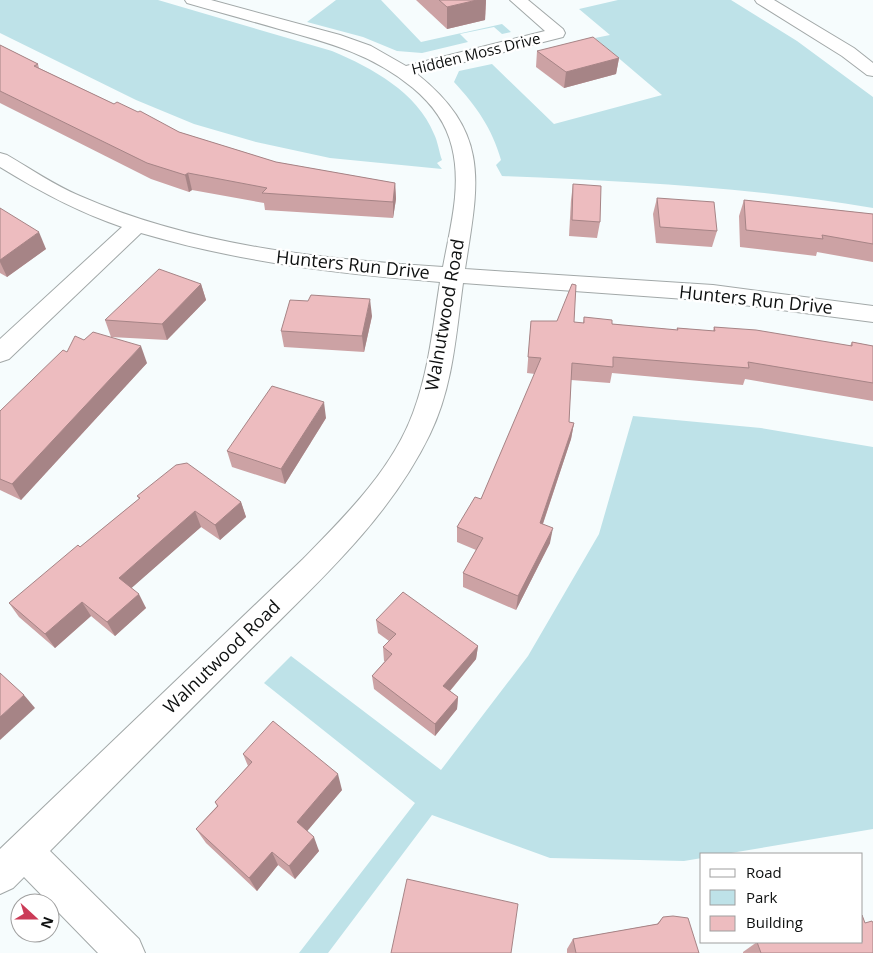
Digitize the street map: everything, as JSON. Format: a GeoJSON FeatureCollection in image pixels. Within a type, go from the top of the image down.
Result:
{"type":"FeatureCollection","features":[{"type":"Feature","properties":{"kind":"street","name":"Walnutwood Road"},"geometry":{"type":"LineString","coordinates":[[12,863],[338,544],[388,482],[418,433],[435,385],[465,207],[466,171],[461,140],[447,113],[423,88],[403,72],[383,59],[355,46],[193,0]]}},
{"type":"Feature","properties":{"kind":"street","name":"Hidden Moss Drive"},"geometry":{"type":"LineString","coordinates":[[403,72],[557,33],[518,0]]}},
{"type":"Feature","properties":{"kind":"street"},"geometry":{"type":"LineString","coordinates":[[763,0],[815,31],[873,71]]}},
{"type":"Feature","properties":{"kind":"street","name":"Hunters Run Drive"},"geometry":{"type":"LineString","coordinates":[[0,159],[73,201],[137,225],[197,242],[276,257],[310,263],[453,276],[681,291],[774,300],[873,314]]}},
{"type":"Feature","properties":{"kind":"street"},"geometry":{"type":"LineString","coordinates":[[0,353],[137,225]]}},
{"type":"Feature","properties":{"kind":"street"},"geometry":{"type":"LineString","coordinates":[[12,863],[125,953]]}},
{"type":"Feature","properties":{"kind":"green space"},"geometry":{"type":"Polygon","coordinates":[[[0,0],[158,0],[332,51],[362,65],[392,83],[417,106],[435,137],[442,160],[437,163],[442,169],[330,158],[256,142],[194,124],[136,100],[0,33],[0,0]]]}},
{"type":"Feature","properties":{"kind":"green space"},"geometry":{"type":"Polygon","coordinates":[[[336,0],[381,0],[421,42],[502,24],[511,32],[502,34],[494,27],[460,34],[468,42],[422,53],[397,51],[363,37],[307,22],[336,0]]]}},
{"type":"Feature","properties":{"kind":"green space"},"geometry":{"type":"Polygon","coordinates":[[[618,0],[731,0],[797,41],[873,97],[873,208],[781,195],[688,186],[502,176],[496,165],[501,160],[488,128],[476,109],[454,82],[459,71],[492,64],[554,124],[662,95],[595,38],[610,35],[579,9],[618,0]]]}},
{"type":"Feature","properties":{"kind":"green space"},"geometry":{"type":"Polygon","coordinates":[[[633,416],[761,428],[873,447],[873,829],[731,853],[700,853],[700,858],[684,861],[550,858],[432,815],[328,953],[299,953],[415,803],[264,683],[291,656],[441,770],[528,656],[599,534],[633,416]]]}},
{"type":"Feature","properties":{"kind":"building"},"geometry":{"type":"Polygon","coordinates":[[[439,0],[477,0],[447,7],[439,0]]]}},
{"type":"Feature","properties":{"kind":"building"},"geometry":{"type":"Polygon","coordinates":[[[593,37],[619,58],[566,72],[537,51],[593,37]]]}},
{"type":"Feature","properties":{"kind":"building"},"geometry":{"type":"Polygon","coordinates":[[[0,45],[38,64],[34,66],[114,104],[117,102],[138,112],[140,111],[179,132],[276,162],[395,183],[393,202],[262,193],[267,188],[188,173],[185,175],[147,163],[0,91],[0,45]]]}},
{"type":"Feature","properties":{"kind":"building"},"geometry":{"type":"Polygon","coordinates":[[[573,184],[601,186],[600,222],[572,220],[573,184]]]}},
{"type":"Feature","properties":{"kind":"building"},"geometry":{"type":"Polygon","coordinates":[[[657,198],[714,202],[717,231],[660,227],[657,198]]]}},
{"type":"Feature","properties":{"kind":"building"},"geometry":{"type":"Polygon","coordinates":[[[744,200],[873,214],[873,244],[822,235],[823,239],[746,230],[744,200]]]}},
{"type":"Feature","properties":{"kind":"building"},"geometry":{"type":"Polygon","coordinates":[[[0,208],[39,232],[0,260],[0,208]]]}},
{"type":"Feature","properties":{"kind":"building"},"geometry":{"type":"Polygon","coordinates":[[[159,269],[201,284],[162,324],[105,320],[159,269]]]}},
{"type":"Feature","properties":{"kind":"building"},"geometry":{"type":"Polygon","coordinates":[[[572,284],[576,285],[574,322],[584,323],[584,317],[612,320],[612,324],[678,330],[677,328],[715,331],[714,327],[756,330],[852,346],[852,342],[873,346],[873,383],[748,362],[749,368],[613,357],[613,367],[572,363],[569,422],[574,423],[540,523],[553,528],[518,596],[463,573],[483,538],[457,527],[475,497],[481,499],[541,358],[528,357],[531,321],[557,321],[572,284]]]}},
{"type":"Feature","properties":{"kind":"building"},"geometry":{"type":"Polygon","coordinates":[[[311,295],[370,299],[362,336],[281,331],[290,300],[308,301],[311,295]]]}},
{"type":"Feature","properties":{"kind":"building"},"geometry":{"type":"Polygon","coordinates":[[[93,332],[141,346],[12,484],[0,479],[0,411],[63,350],[67,352],[75,336],[84,340],[93,332]]]}},
{"type":"Feature","properties":{"kind":"building"},"geometry":{"type":"Polygon","coordinates":[[[272,386],[324,402],[281,469],[227,451],[272,386]]]}},
{"type":"Feature","properties":{"kind":"building"},"geometry":{"type":"Polygon","coordinates":[[[187,463],[241,502],[215,525],[195,511],[119,578],[139,594],[107,622],[82,602],[45,634],[9,603],[78,545],[80,547],[140,498],[137,496],[176,465],[187,463]]]}},
{"type":"Feature","properties":{"kind":"building"},"geometry":{"type":"Polygon","coordinates":[[[403,592],[478,646],[443,686],[458,697],[435,724],[372,676],[392,654],[383,647],[396,634],[376,620],[403,592]]]}},
{"type":"Feature","properties":{"kind":"building"},"geometry":{"type":"Polygon","coordinates":[[[0,673],[24,695],[0,717],[0,673]]]}},
{"type":"Feature","properties":{"kind":"building"},"geometry":{"type":"Polygon","coordinates":[[[273,721],[338,774],[297,822],[314,837],[289,866],[272,852],[249,878],[196,829],[218,806],[215,802],[252,762],[243,754],[273,721]]]}},
{"type":"Feature","properties":{"kind":"building"},"geometry":{"type":"Polygon","coordinates":[[[407,879],[518,904],[511,953],[391,953],[407,879]]]}},
{"type":"Feature","properties":{"kind":"building"},"geometry":{"type":"Polygon","coordinates":[[[663,917],[688,918],[699,953],[576,953],[573,939],[658,924],[663,917]]]}},
{"type":"Feature","properties":{"kind":"building"},"geometry":{"type":"Polygon","coordinates":[[[863,918],[865,923],[872,921],[873,923],[873,953],[761,953],[757,943],[863,943],[863,918]]]}}]}
